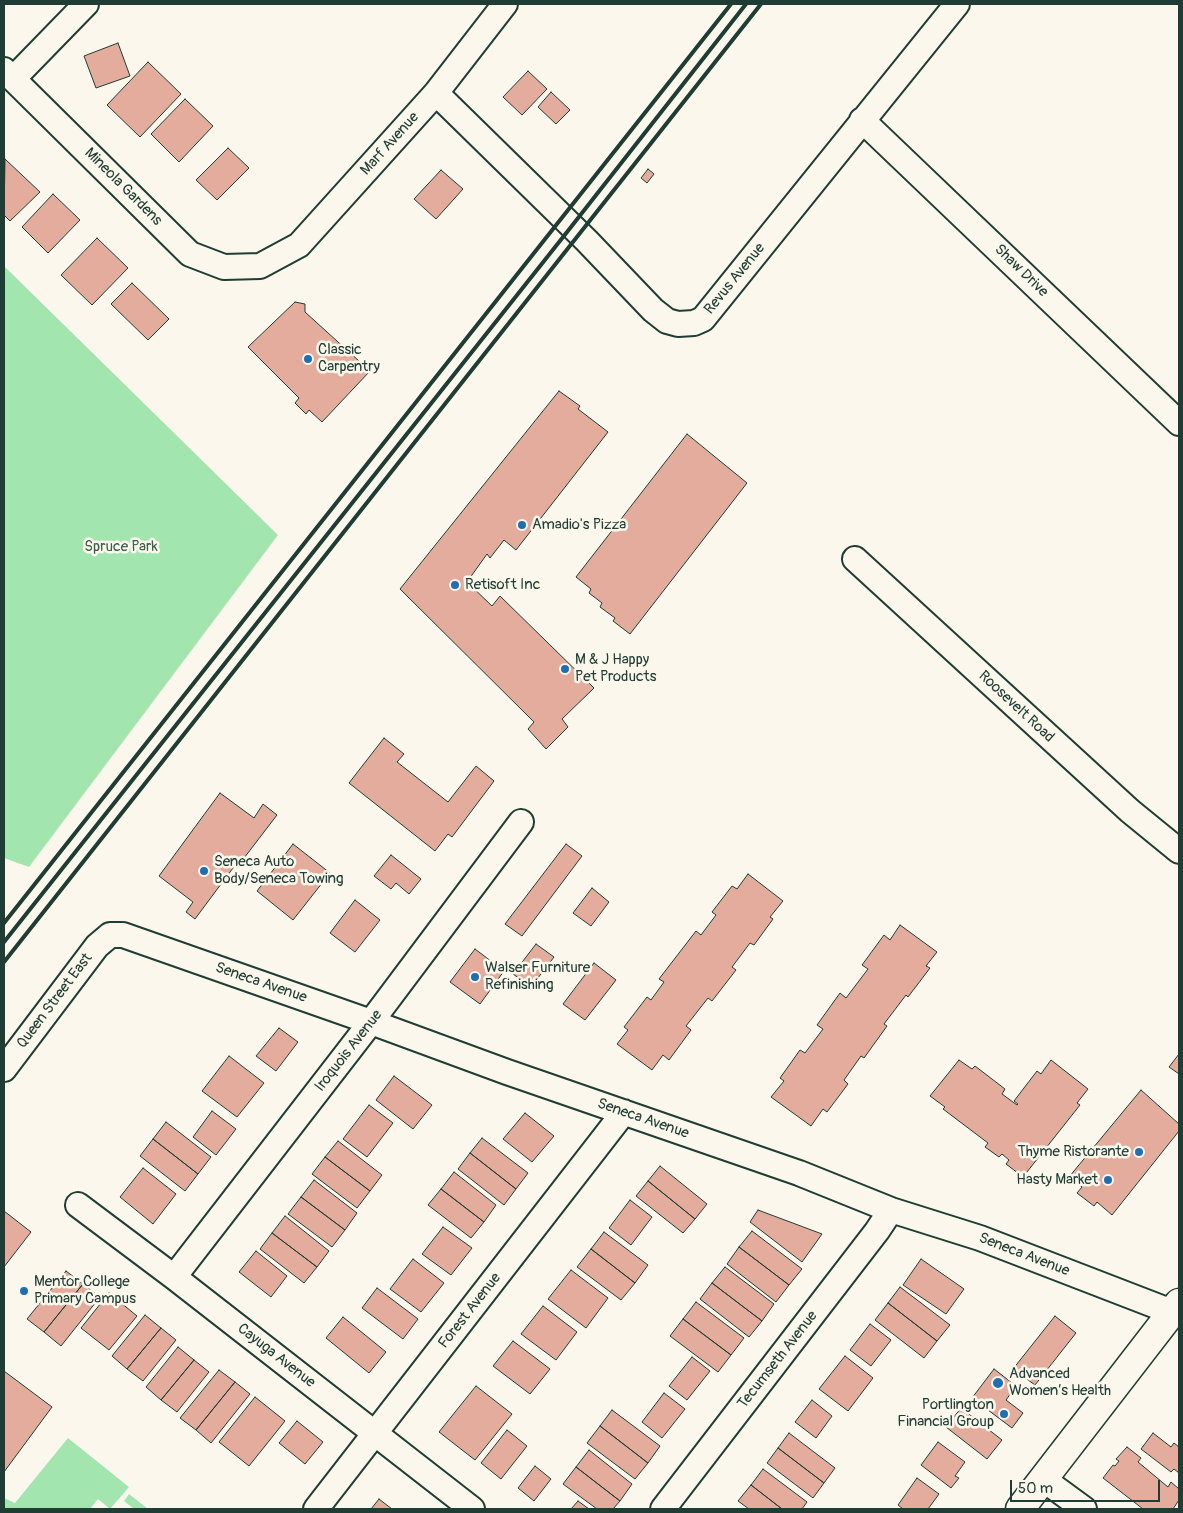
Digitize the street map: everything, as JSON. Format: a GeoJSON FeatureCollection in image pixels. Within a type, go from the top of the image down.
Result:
{"type":"FeatureCollection","features":[{"type":"Feature","properties":{"kind":"main road"},"geometry":{"type":"LineString","coordinates":[[1020,1509],[1176,1308]]}},
{"type":"Feature","properties":{"kind":"street"},"geometry":{"type":"LineString","coordinates":[[9,74],[86,4]]}},
{"type":"Feature","properties":{"kind":"street","name":"Marf Avenue"},"geometry":{"type":"LineString","coordinates":[[260,266],[299,245],[436,93],[505,4]]}},
{"type":"Feature","properties":{"kind":"street","name":"Revus Avenue"},"geometry":{"type":"LineString","coordinates":[[436,93],[587,241],[653,310],[667,321],[678,324],[694,323],[703,319],[957,4]]}},
{"type":"Feature","properties":{"kind":"street","name":"Mineola Gardens"},"geometry":{"type":"LineString","coordinates":[[9,74],[190,254],[224,267],[260,266]]}},
{"type":"Feature","properties":{"kind":"street","name":"Shaw Drive"},"geometry":{"type":"LineString","coordinates":[[862,120],[1179,423]]}},
{"type":"Feature","properties":{"kind":"street","name":"Roosevelt Road"},"geometry":{"type":"LineString","coordinates":[[855,559],[1130,812],[1179,850]]}},
{"type":"Feature","properties":{"kind":"street","name":"Iroquois Avenue"},"geometry":{"type":"LineString","coordinates":[[174,1277],[372,1022],[521,822]]}},
{"type":"Feature","properties":{"kind":"street","name":"Seneca Avenue"},"geometry":{"type":"LineString","coordinates":[[110,935],[123,935],[137,939],[507,1072],[799,1173],[891,1210],[980,1238],[1176,1308]]}},
{"type":"Feature","properties":{"kind":"street","name":"Queen Street East"},"geometry":{"type":"LineString","coordinates":[[4,1069],[97,946],[110,935]]}},
{"type":"Feature","properties":{"kind":"street","name":"Forest Avenue"},"geometry":{"type":"LineString","coordinates":[[316,1509],[624,1112]]}},
{"type":"Feature","properties":{"kind":"street","name":"Cayuga Avenue"},"geometry":{"type":"LineString","coordinates":[[78,1205],[174,1277],[472,1509]]}},
{"type":"Feature","properties":{"kind":"street","name":"Tecumseth Avenue"},"geometry":{"type":"LineString","coordinates":[[663,1509],[877,1231],[891,1210]]}},
{"type":"Feature","properties":{"kind":"street"},"geometry":{"type":"LineString","coordinates":[[1043,1479],[1084,1509]]}},
{"type":"Feature","properties":{"kind":"green space","name":"Spruce Park"},"geometry":{"type":"Polygon","coordinates":[[[4,266],[278,535],[29,867],[4,858],[4,266]]]}},
{"type":"Feature","properties":{"kind":"green space"},"geometry":{"type":"Polygon","coordinates":[[[68,1438],[129,1487],[110,1509],[98,1499],[90,1509],[4,1509],[4,1498],[15,1503],[68,1438]]]}},
{"type":"Feature","properties":{"kind":"green space"},"geometry":{"type":"Polygon","coordinates":[[[129,1494],[148,1509],[134,1509],[124,1501],[129,1494]]]}},
{"type":"Feature","properties":{"kind":"building"},"geometry":{"type":"Polygon","coordinates":[[[118,43],[130,76],[96,88],[84,56],[118,43]]]}},
{"type":"Feature","properties":{"kind":"building"},"geometry":{"type":"Polygon","coordinates":[[[148,62],[181,94],[140,137],[107,105],[148,62]]]}},
{"type":"Feature","properties":{"kind":"building"},"geometry":{"type":"Polygon","coordinates":[[[528,71],[547,89],[522,115],[503,97],[528,71]]]}},
{"type":"Feature","properties":{"kind":"building"},"geometry":{"type":"Polygon","coordinates":[[[551,92],[570,110],[556,124],[538,107],[551,92]]]}},
{"type":"Feature","properties":{"kind":"building"},"geometry":{"type":"Polygon","coordinates":[[[185,99],[213,126],[179,162],[151,134],[185,99]]]}},
{"type":"Feature","properties":{"kind":"building"},"geometry":{"type":"Polygon","coordinates":[[[228,148],[249,168],[217,200],[196,180],[228,148]]]}},
{"type":"Feature","properties":{"kind":"building"},"geometry":{"type":"Polygon","coordinates":[[[5,159],[40,192],[10,221],[4,215],[5,159]]]}},
{"type":"Feature","properties":{"kind":"building"},"geometry":{"type":"Polygon","coordinates":[[[648,169],[654,174],[647,183],[641,178],[648,169]]]}},
{"type":"Feature","properties":{"kind":"building"},"geometry":{"type":"Polygon","coordinates":[[[441,170],[463,189],[436,219],[414,199],[441,170]]]}},
{"type":"Feature","properties":{"kind":"building"},"geometry":{"type":"Polygon","coordinates":[[[53,194],[80,220],[48,253],[22,227],[53,194]]]}},
{"type":"Feature","properties":{"kind":"building"},"geometry":{"type":"Polygon","coordinates":[[[97,238],[128,268],[92,305],[61,275],[97,238]]]}},
{"type":"Feature","properties":{"kind":"building"},"geometry":{"type":"Polygon","coordinates":[[[132,283],[169,319],[148,340],[111,304],[132,283]]]}},
{"type":"Feature","properties":{"kind":"building","name":"Classic Carpentry"},"geometry":{"type":"Polygon","coordinates":[[[295,302],[305,304],[305,312],[370,371],[322,422],[309,410],[306,414],[295,403],[299,398],[248,347],[295,302]]]}},
{"type":"Feature","properties":{"kind":"building"},"geometry":{"type":"Polygon","coordinates":[[[559,391],[580,406],[578,409],[608,432],[516,550],[504,540],[490,558],[487,554],[467,582],[492,606],[500,596],[594,688],[562,719],[568,727],[546,749],[528,729],[534,722],[400,589],[559,391]]]}},
{"type":"Feature","properties":{"kind":"building"},"geometry":{"type":"Polygon","coordinates":[[[687,434],[747,483],[630,634],[613,621],[615,618],[600,607],[602,603],[589,593],[591,589],[576,577],[687,434]]]}},
{"type":"Feature","properties":{"kind":"building"},"geometry":{"type":"Polygon","coordinates":[[[384,738],[404,754],[397,762],[448,802],[476,766],[494,781],[452,837],[448,834],[435,851],[349,783],[384,738]]]}},
{"type":"Feature","properties":{"kind":"building"},"geometry":{"type":"Polygon","coordinates":[[[220,793],[254,818],[263,804],[277,815],[241,862],[236,864],[195,919],[186,912],[193,902],[159,876],[220,793]]]}},
{"type":"Feature","properties":{"kind":"building"},"geometry":{"type":"Polygon","coordinates":[[[293,844],[330,873],[293,920],[257,891],[293,844]]]}},
{"type":"Feature","properties":{"kind":"building"},"geometry":{"type":"Polygon","coordinates":[[[566,844],[582,856],[522,936],[505,924],[566,844]]]}},
{"type":"Feature","properties":{"kind":"building"},"geometry":{"type":"Polygon","coordinates":[[[391,855],[421,879],[409,894],[396,883],[391,889],[374,876],[391,855]]]}},
{"type":"Feature","properties":{"kind":"building"},"geometry":{"type":"Polygon","coordinates":[[[748,874],[783,901],[770,917],[773,919],[754,945],[750,943],[732,967],[736,970],[712,1001],[708,998],[686,1026],[691,1030],[669,1060],[663,1055],[652,1070],[617,1044],[628,1030],[624,1027],[647,997],[651,1000],[664,982],[659,979],[696,931],[701,935],[716,915],[712,912],[732,886],[737,889],[748,874]]]}},
{"type":"Feature","properties":{"kind":"building"},"geometry":{"type":"Polygon","coordinates":[[[592,888],[609,902],[591,926],[573,913],[592,888]]]}},
{"type":"Feature","properties":{"kind":"building"},"geometry":{"type":"Polygon","coordinates":[[[355,900],[380,920],[355,952],[330,933],[355,900]]]}},
{"type":"Feature","properties":{"kind":"building"},"geometry":{"type":"Polygon","coordinates":[[[900,925],[937,952],[926,966],[930,968],[884,1024],[887,1026],[864,1058],[861,1056],[844,1080],[848,1084],[827,1112],[823,1109],[811,1126],[771,1097],[784,1081],[780,1078],[800,1050],[805,1053],[823,1029],[817,1025],[840,993],[846,998],[868,969],[862,965],[884,935],[890,940],[900,925]]]}},
{"type":"Feature","properties":{"kind":"building"},"geometry":{"type":"Polygon","coordinates":[[[536,944],[554,957],[531,987],[513,974],[536,944]]]}},
{"type":"Feature","properties":{"kind":"building"},"geometry":{"type":"Polygon","coordinates":[[[475,949],[504,971],[480,1004],[450,982],[475,949]]]}},
{"type":"Feature","properties":{"kind":"building"},"geometry":{"type":"Polygon","coordinates":[[[594,963],[616,980],[585,1020],[563,1004],[594,963]]]}},
{"type":"Feature","properties":{"kind":"building"},"geometry":{"type":"Polygon","coordinates":[[[279,1028],[298,1042],[276,1071],[256,1056],[279,1028]]]}},
{"type":"Feature","properties":{"kind":"building"},"geometry":{"type":"Polygon","coordinates":[[[1179,1054],[1179,1074],[1169,1067],[1179,1054]]]}},
{"type":"Feature","properties":{"kind":"building"},"geometry":{"type":"Polygon","coordinates":[[[229,1056],[264,1083],[237,1117],[202,1091],[229,1056]]]}},
{"type":"Feature","properties":{"kind":"building"},"geometry":{"type":"Polygon","coordinates":[[[959,1060],[972,1069],[975,1066],[1005,1089],[1002,1094],[1017,1105],[1014,1101],[1037,1071],[1041,1074],[1051,1060],[1088,1089],[1077,1103],[1080,1105],[1023,1177],[1006,1164],[1009,1160],[1002,1154],[999,1157],[985,1147],[988,1143],[943,1109],[945,1107],[930,1096],[959,1060]]]}},
{"type":"Feature","properties":{"kind":"building"},"geometry":{"type":"Polygon","coordinates":[[[394,1076],[432,1105],[413,1129],[376,1100],[394,1076]]]}},
{"type":"Feature","properties":{"kind":"building"},"geometry":{"type":"Polygon","coordinates":[[[1141,1090],[1179,1124],[1179,1131],[1112,1215],[1097,1202],[1094,1206],[1077,1193],[1082,1187],[1069,1177],[1141,1090]]]}},
{"type":"Feature","properties":{"kind":"building"},"geometry":{"type":"Polygon","coordinates":[[[369,1105],[393,1123],[367,1157],[343,1139],[369,1105]]]}},
{"type":"Feature","properties":{"kind":"building"},"geometry":{"type":"Polygon","coordinates":[[[212,1111],[236,1129],[216,1155],[193,1137],[212,1111]]]}},
{"type":"Feature","properties":{"kind":"building"},"geometry":{"type":"Polygon","coordinates":[[[525,1113],[554,1136],[532,1162],[503,1139],[525,1113]]]}},
{"type":"Feature","properties":{"kind":"building"},"geometry":{"type":"Polygon","coordinates":[[[166,1122],[211,1157],[198,1174],[153,1139],[166,1122]]]}},
{"type":"Feature","properties":{"kind":"building"},"geometry":{"type":"Polygon","coordinates":[[[482,1138],[528,1173],[516,1189],[470,1153],[482,1138]]]}},
{"type":"Feature","properties":{"kind":"building"},"geometry":{"type":"Polygon","coordinates":[[[153,1139],[198,1174],[185,1191],[140,1156],[153,1139]]]}},
{"type":"Feature","properties":{"kind":"building"},"geometry":{"type":"Polygon","coordinates":[[[338,1141],[382,1175],[370,1191],[325,1157],[338,1141]]]}},
{"type":"Feature","properties":{"kind":"building"},"geometry":{"type":"Polygon","coordinates":[[[470,1153],[516,1189],[504,1205],[458,1169],[470,1153]]]}},
{"type":"Feature","properties":{"kind":"building"},"geometry":{"type":"Polygon","coordinates":[[[325,1157],[370,1191],[357,1208],[312,1174],[325,1157]]]}},
{"type":"Feature","properties":{"kind":"building"},"geometry":{"type":"Polygon","coordinates":[[[660,1166],[707,1204],[695,1219],[648,1181],[660,1166]]]}},
{"type":"Feature","properties":{"kind":"building"},"geometry":{"type":"Polygon","coordinates":[[[143,1168],[176,1194],[153,1224],[120,1197],[143,1168]]]}},
{"type":"Feature","properties":{"kind":"building"},"geometry":{"type":"Polygon","coordinates":[[[454,1172],[496,1205],[484,1222],[441,1189],[454,1172]]]}},
{"type":"Feature","properties":{"kind":"building"},"geometry":{"type":"Polygon","coordinates":[[[314,1180],[357,1213],[345,1230],[301,1197],[314,1180]]]}},
{"type":"Feature","properties":{"kind":"building"},"geometry":{"type":"Polygon","coordinates":[[[648,1181],[695,1219],[683,1233],[636,1196],[648,1181]]]}},
{"type":"Feature","properties":{"kind":"building"},"geometry":{"type":"Polygon","coordinates":[[[441,1189],[484,1222],[471,1238],[428,1205],[441,1189]]]}},
{"type":"Feature","properties":{"kind":"building"},"geometry":{"type":"Polygon","coordinates":[[[301,1197],[345,1230],[332,1247],[288,1214],[301,1197]]]}},
{"type":"Feature","properties":{"kind":"building"},"geometry":{"type":"Polygon","coordinates":[[[630,1200],[652,1217],[631,1245],[609,1228],[630,1200]]]}},
{"type":"Feature","properties":{"kind":"building"},"geometry":{"type":"Polygon","coordinates":[[[758,1210],[822,1234],[802,1262],[750,1222],[758,1210]]]}},
{"type":"Feature","properties":{"kind":"building"},"geometry":{"type":"Polygon","coordinates":[[[4,1211],[31,1232],[4,1267],[4,1211]]]}},
{"type":"Feature","properties":{"kind":"building"},"geometry":{"type":"Polygon","coordinates":[[[285,1216],[329,1251],[317,1267],[272,1233],[285,1216]]]}},
{"type":"Feature","properties":{"kind":"building"},"geometry":{"type":"Polygon","coordinates":[[[443,1227],[472,1248],[451,1275],[422,1254],[443,1227]]]}},
{"type":"Feature","properties":{"kind":"building"},"geometry":{"type":"Polygon","coordinates":[[[752,1231],[802,1269],[789,1285],[739,1247],[752,1231]]]}},
{"type":"Feature","properties":{"kind":"building"},"geometry":{"type":"Polygon","coordinates":[[[604,1232],[648,1265],[635,1283],[591,1249],[604,1232]]]}},
{"type":"Feature","properties":{"kind":"building"},"geometry":{"type":"Polygon","coordinates":[[[272,1233],[317,1267],[304,1283],[260,1249],[272,1233]]]}},
{"type":"Feature","properties":{"kind":"building"},"geometry":{"type":"Polygon","coordinates":[[[739,1247],[789,1285],[776,1302],[727,1264],[739,1247]]]}},
{"type":"Feature","properties":{"kind":"building"},"geometry":{"type":"Polygon","coordinates":[[[591,1249],[635,1283],[621,1300],[577,1267],[591,1249]]]}},
{"type":"Feature","properties":{"kind":"building"},"geometry":{"type":"Polygon","coordinates":[[[256,1251],[287,1276],[271,1297],[239,1272],[256,1251]]]}},
{"type":"Feature","properties":{"kind":"building"},"geometry":{"type":"Polygon","coordinates":[[[413,1259],[444,1283],[421,1312],[390,1289],[413,1259]]]}},
{"type":"Feature","properties":{"kind":"building"},"geometry":{"type":"Polygon","coordinates":[[[921,1259],[964,1289],[946,1314],[903,1285],[921,1259]]]}},
{"type":"Feature","properties":{"kind":"building"},"geometry":{"type":"Polygon","coordinates":[[[725,1267],[774,1304],[762,1321],[712,1283],[725,1267]]]}},
{"type":"Feature","properties":{"kind":"building"},"geometry":{"type":"Polygon","coordinates":[[[571,1270],[608,1298],[586,1328],[548,1299],[571,1270]]]}},
{"type":"Feature","properties":{"kind":"building"},"geometry":{"type":"Polygon","coordinates":[[[66,1271],[83,1284],[44,1332],[27,1319],[66,1271]]]}},
{"type":"Feature","properties":{"kind":"building"},"geometry":{"type":"Polygon","coordinates":[[[712,1283],[762,1321],[749,1337],[700,1299],[712,1283]]]}},
{"type":"Feature","properties":{"kind":"building"},"geometry":{"type":"Polygon","coordinates":[[[83,1284],[100,1297],[61,1346],[44,1332],[83,1284]]]}},
{"type":"Feature","properties":{"kind":"building"},"geometry":{"type":"Polygon","coordinates":[[[900,1287],[950,1325],[937,1341],[888,1303],[900,1287]]]}},
{"type":"Feature","properties":{"kind":"building"},"geometry":{"type":"Polygon","coordinates":[[[377,1288],[418,1319],[403,1339],[362,1308],[377,1288]]]}},
{"type":"Feature","properties":{"kind":"building"},"geometry":{"type":"Polygon","coordinates":[[[109,1293],[137,1316],[109,1350],[81,1328],[109,1293]]]}},
{"type":"Feature","properties":{"kind":"building"},"geometry":{"type":"Polygon","coordinates":[[[696,1302],[744,1338],[731,1355],[683,1319],[696,1302]]]}},
{"type":"Feature","properties":{"kind":"building"},"geometry":{"type":"Polygon","coordinates":[[[888,1303],[937,1341],[924,1358],[875,1320],[888,1303]]]}},
{"type":"Feature","properties":{"kind":"building"},"geometry":{"type":"Polygon","coordinates":[[[543,1306],[577,1332],[556,1360],[521,1334],[543,1306]]]}},
{"type":"Feature","properties":{"kind":"building"},"geometry":{"type":"Polygon","coordinates":[[[145,1315],[161,1328],[127,1369],[112,1356],[145,1315]]]}},
{"type":"Feature","properties":{"kind":"building"},"geometry":{"type":"Polygon","coordinates":[[[1055,1316],[1076,1333],[1035,1385],[1013,1369],[1055,1316]]]}},
{"type":"Feature","properties":{"kind":"building"},"geometry":{"type":"Polygon","coordinates":[[[343,1317],[386,1352],[369,1373],[326,1338],[343,1317]]]}},
{"type":"Feature","properties":{"kind":"building"},"geometry":{"type":"Polygon","coordinates":[[[683,1319],[731,1355],[718,1372],[670,1336],[683,1319]]]}},
{"type":"Feature","properties":{"kind":"building"},"geometry":{"type":"Polygon","coordinates":[[[870,1324],[891,1340],[871,1366],[850,1350],[870,1324]]]}},
{"type":"Feature","properties":{"kind":"building"},"geometry":{"type":"Polygon","coordinates":[[[161,1328],[176,1340],[143,1381],[127,1369],[161,1328]]]}},
{"type":"Feature","properties":{"kind":"building"},"geometry":{"type":"Polygon","coordinates":[[[513,1341],[550,1369],[530,1394],[493,1366],[513,1341]]]}},
{"type":"Feature","properties":{"kind":"building"},"geometry":{"type":"Polygon","coordinates":[[[178,1347],[194,1360],[161,1400],[146,1387],[178,1347]]]}},
{"type":"Feature","properties":{"kind":"building"},"geometry":{"type":"Polygon","coordinates":[[[845,1356],[873,1378],[848,1411],[819,1389],[845,1356]]]}},
{"type":"Feature","properties":{"kind":"building"},"geometry":{"type":"Polygon","coordinates":[[[692,1357],[710,1371],[687,1400],[669,1386],[692,1357]]]}},
{"type":"Feature","properties":{"kind":"building"},"geometry":{"type":"Polygon","coordinates":[[[194,1360],[209,1372],[177,1412],[161,1400],[194,1360]]]}},
{"type":"Feature","properties":{"kind":"building"},"geometry":{"type":"Polygon","coordinates":[[[994,1369],[1016,1386],[1006,1400],[1023,1413],[1012,1428],[972,1398],[994,1369]]]}},
{"type":"Feature","properties":{"kind":"building"},"geometry":{"type":"Polygon","coordinates":[[[219,1370],[235,1382],[196,1430],[180,1418],[219,1370]]]}},
{"type":"Feature","properties":{"kind":"building"},"geometry":{"type":"Polygon","coordinates":[[[4,1371],[52,1407],[4,1472],[4,1371]]]}},
{"type":"Feature","properties":{"kind":"building"},"geometry":{"type":"Polygon","coordinates":[[[235,1382],[250,1394],[211,1443],[196,1430],[235,1382]]]}},
{"type":"Feature","properties":{"kind":"building"},"geometry":{"type":"Polygon","coordinates":[[[476,1386],[512,1414],[475,1460],[439,1432],[476,1386]]]}},
{"type":"Feature","properties":{"kind":"building"},"geometry":{"type":"Polygon","coordinates":[[[664,1393],[685,1409],[662,1438],[642,1422],[664,1393]]]}},
{"type":"Feature","properties":{"kind":"building"},"geometry":{"type":"Polygon","coordinates":[[[255,1397],[285,1421],[249,1466],[219,1442],[255,1397]]]}},
{"type":"Feature","properties":{"kind":"building"},"geometry":{"type":"Polygon","coordinates":[[[812,1400],[832,1416],[816,1438],[795,1422],[812,1400]]]}},
{"type":"Feature","properties":{"kind":"building"},"geometry":{"type":"Polygon","coordinates":[[[961,1408],[1002,1440],[987,1459],[946,1427],[961,1408]]]}},
{"type":"Feature","properties":{"kind":"building"},"geometry":{"type":"Polygon","coordinates":[[[612,1410],[660,1446],[648,1463],[600,1426],[612,1410]]]}},
{"type":"Feature","properties":{"kind":"building"},"geometry":{"type":"Polygon","coordinates":[[[297,1421],[323,1442],[305,1464],[279,1443],[297,1421]]]}},
{"type":"Feature","properties":{"kind":"building"},"geometry":{"type":"Polygon","coordinates":[[[600,1426],[648,1463],[635,1479],[587,1443],[600,1426]]]}},
{"type":"Feature","properties":{"kind":"building"},"geometry":{"type":"Polygon","coordinates":[[[507,1430],[527,1446],[501,1479],[481,1463],[507,1430]]]}},
{"type":"Feature","properties":{"kind":"building"},"geometry":{"type":"Polygon","coordinates":[[[789,1433],[835,1468],[824,1483],[778,1448],[789,1433]]]}},
{"type":"Feature","properties":{"kind":"building"},"geometry":{"type":"Polygon","coordinates":[[[1153,1433],[1171,1447],[1174,1443],[1179,1447],[1179,1473],[1174,1469],[1171,1472],[1141,1449],[1153,1433]]]}},
{"type":"Feature","properties":{"kind":"building"},"geometry":{"type":"Polygon","coordinates":[[[938,1442],[965,1462],[955,1476],[959,1478],[951,1488],[921,1465],[938,1442]]]}},
{"type":"Feature","properties":{"kind":"building"},"geometry":{"type":"Polygon","coordinates":[[[1127,1447],[1141,1458],[1138,1462],[1168,1487],[1171,1482],[1179,1489],[1179,1500],[1173,1509],[1143,1509],[1103,1478],[1113,1465],[1115,1466],[1119,1461],[1116,1459],[1127,1447]]]}},
{"type":"Feature","properties":{"kind":"building"},"geometry":{"type":"Polygon","coordinates":[[[778,1448],[824,1483],[813,1498],[767,1463],[778,1448]]]}},
{"type":"Feature","properties":{"kind":"building"},"geometry":{"type":"Polygon","coordinates":[[[589,1450],[632,1484],[620,1501],[576,1467],[589,1450]]]}},
{"type":"Feature","properties":{"kind":"building"},"geometry":{"type":"Polygon","coordinates":[[[535,1466],[551,1479],[534,1501],[518,1488],[535,1466]]]}},
{"type":"Feature","properties":{"kind":"building"},"geometry":{"type":"Polygon","coordinates":[[[576,1467],[620,1501],[613,1509],[597,1509],[563,1484],[576,1467]]]}},
{"type":"Feature","properties":{"kind":"building"},"geometry":{"type":"Polygon","coordinates":[[[763,1469],[807,1502],[802,1509],[782,1509],[751,1485],[763,1469]]]}},
{"type":"Feature","properties":{"kind":"building"},"geometry":{"type":"Polygon","coordinates":[[[917,1478],[939,1494],[928,1509],[903,1509],[898,1505],[917,1478]]]}},
{"type":"Feature","properties":{"kind":"building"},"geometry":{"type":"Polygon","coordinates":[[[751,1485],[782,1509],[749,1509],[738,1501],[751,1485]]]}},
{"type":"Feature","properties":{"kind":"building"},"geometry":{"type":"Polygon","coordinates":[[[379,1499],[392,1509],[371,1509],[379,1499]]]}},
{"type":"Feature","properties":{"kind":"building"},"geometry":{"type":"Polygon","coordinates":[[[578,1501],[589,1509],[571,1509],[578,1501]]]}},
{"type":"Feature","properties":{"kind":"railway"},"geometry":{"type":"LineString","coordinates":[[4,923],[731,4]]}},
{"type":"Feature","properties":{"kind":"railway"},"geometry":{"type":"LineString","coordinates":[[4,942],[746,4]]}},
{"type":"Feature","properties":{"kind":"railway"},"geometry":{"type":"LineString","coordinates":[[4,962],[761,4]]}},
{"type":"Feature","properties":{"kind":"place","name":"Classic Carpentry"},"geometry":{"type":"Point","coordinates":[308,359]}},
{"type":"Feature","properties":{"kind":"place","name":"Amadio's Pizza"},"geometry":{"type":"Point","coordinates":[522,525]}},
{"type":"Feature","properties":{"kind":"place","name":"Retisoft Inc"},"geometry":{"type":"Point","coordinates":[455,585]}},
{"type":"Feature","properties":{"kind":"place","name":"M & J Happy Pet Products"},"geometry":{"type":"Point","coordinates":[565,669]}},
{"type":"Feature","properties":{"kind":"place","name":"Seneca Auto Body/Seneca Towing"},"geometry":{"type":"Point","coordinates":[204,871]}},
{"type":"Feature","properties":{"kind":"place","name":"Walser Furniture Refinishing"},"geometry":{"type":"Point","coordinates":[475,977]}},
{"type":"Feature","properties":{"kind":"place","name":"Thyme Ristorante"},"geometry":{"type":"Point","coordinates":[1139,1152]}},
{"type":"Feature","properties":{"kind":"place","name":"Hasty Market"},"geometry":{"type":"Point","coordinates":[1108,1180]}},
{"type":"Feature","properties":{"kind":"place","name":"Mentor College Primary Campus"},"geometry":{"type":"Point","coordinates":[24,1291]}},
{"type":"Feature","properties":{"kind":"place","name":"Advanced Women’s Health"},"geometry":{"type":"Point","coordinates":[998,1383]}},
{"type":"Feature","properties":{"kind":"place","name":"Portlington Financial Group"},"geometry":{"type":"Point","coordinates":[1004,1414]}}]}
